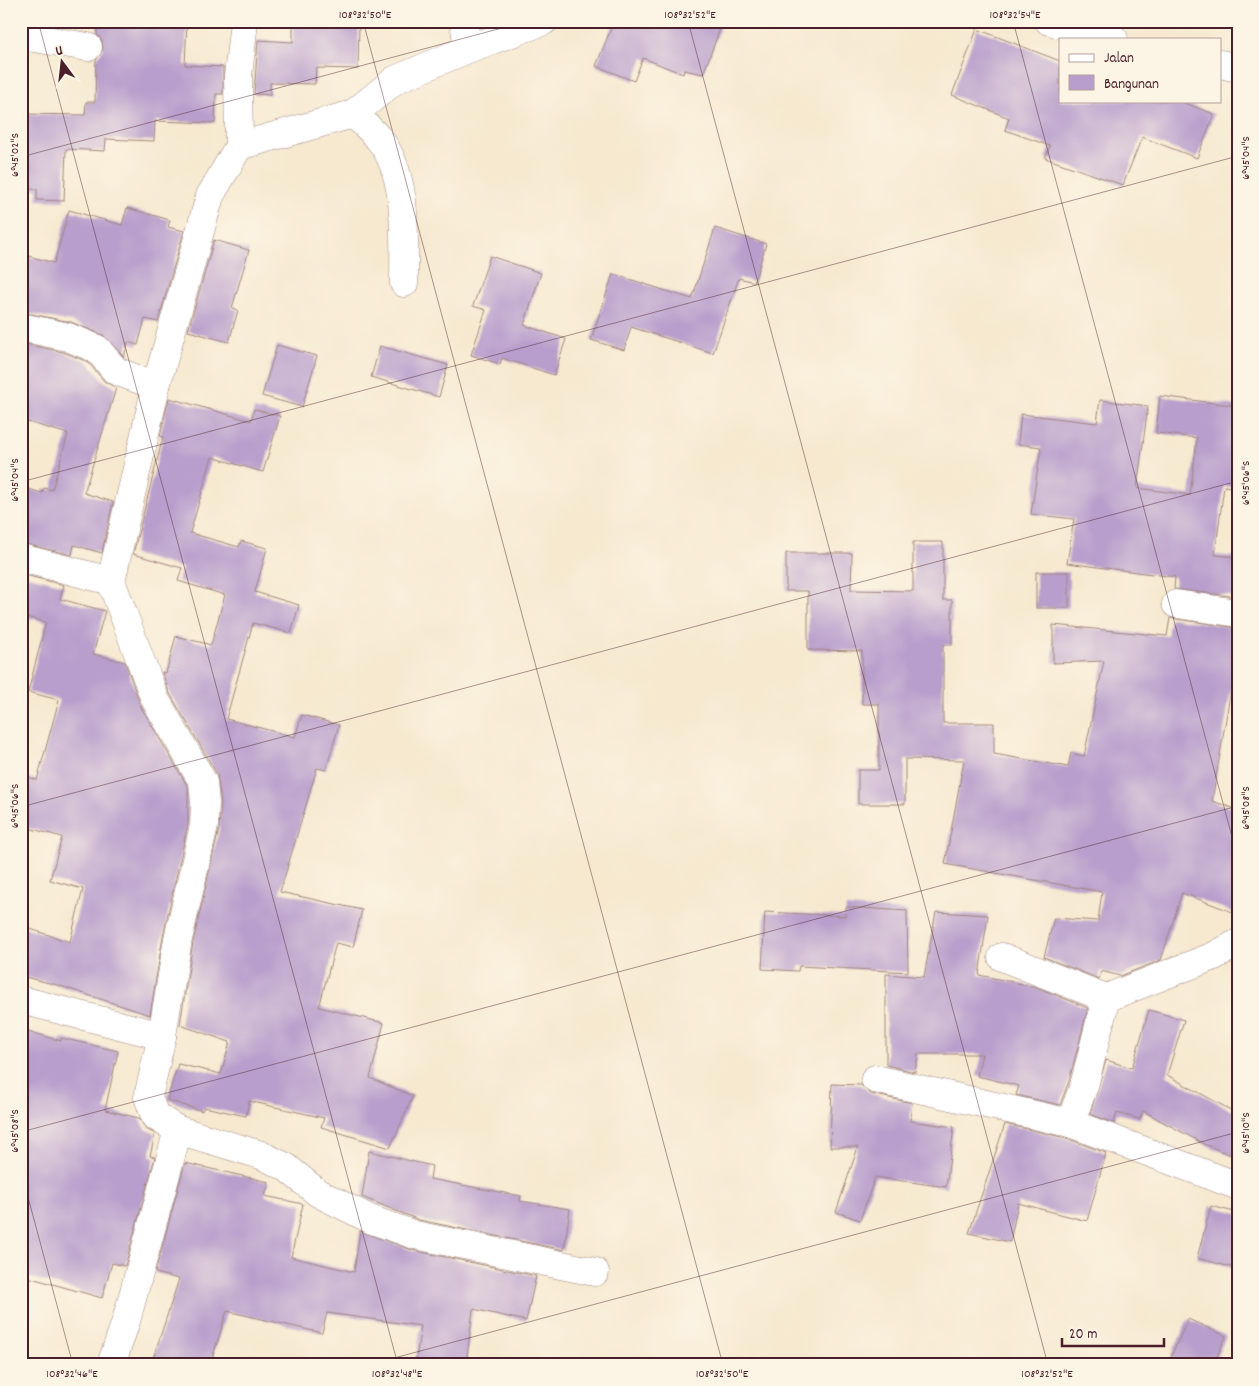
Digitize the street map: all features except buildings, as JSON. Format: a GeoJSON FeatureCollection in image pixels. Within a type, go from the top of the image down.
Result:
{"type":"FeatureCollection","features":[{"type":"Feature","properties":{"kind":"street"},"geometry":{"type":"LineString","coordinates":[[244,21],[238,76],[239,146],[210,196],[156,386],[111,581],[155,699],[203,782],[204,826],[178,939],[162,1036],[148,1097],[149,1104],[154,1116],[178,1130],[261,1155],[286,1167],[318,1193],[372,1220],[414,1235],[595,1272]]}},
{"type":"Feature","properties":{"kind":"street"},"geometry":{"type":"LineString","coordinates":[[464,21],[468,49]]}},
{"type":"Feature","properties":{"kind":"street"},"geometry":{"type":"LineString","coordinates":[[239,146],[353,114],[395,80],[468,49],[544,21]]}},
{"type":"Feature","properties":{"kind":"street"},"geometry":{"type":"LineString","coordinates":[[1049,21],[1110,38]]}},
{"type":"Feature","properties":{"kind":"street"},"geometry":{"type":"LineString","coordinates":[[21,34],[88,47]]}},
{"type":"Feature","properties":{"kind":"street"},"geometry":{"type":"LineString","coordinates":[[1222,64],[1238,68]]}},
{"type":"Feature","properties":{"kind":"street"},"geometry":{"type":"LineString","coordinates":[[353,114],[379,138],[389,154],[397,177],[403,203],[404,283]]}},
{"type":"Feature","properties":{"kind":"street"},"geometry":{"type":"LineString","coordinates":[[21,328],[68,337],[90,346],[105,356],[108,363],[116,370],[156,386]]}},
{"type":"Feature","properties":{"kind":"street"},"geometry":{"type":"LineString","coordinates":[[21,558],[111,581]]}},
{"type":"Feature","properties":{"kind":"street"},"geometry":{"type":"LineString","coordinates":[[1176,604],[1238,613]]}},
{"type":"Feature","properties":{"kind":"street"},"geometry":{"type":"LineString","coordinates":[[1002,957],[1106,998],[1214,956],[1238,943]]}},
{"type":"Feature","properties":{"kind":"street"},"geometry":{"type":"LineString","coordinates":[[1070,1123],[1084,1086],[1106,998]]}},
{"type":"Feature","properties":{"kind":"street"},"geometry":{"type":"LineString","coordinates":[[21,1000],[162,1036]]}},
{"type":"Feature","properties":{"kind":"street"},"geometry":{"type":"LineString","coordinates":[[875,1079],[1070,1123],[1238,1186]]}},
{"type":"Feature","properties":{"kind":"street"},"geometry":{"type":"LineString","coordinates":[[111,1365],[126,1321],[178,1130]]}}]}
